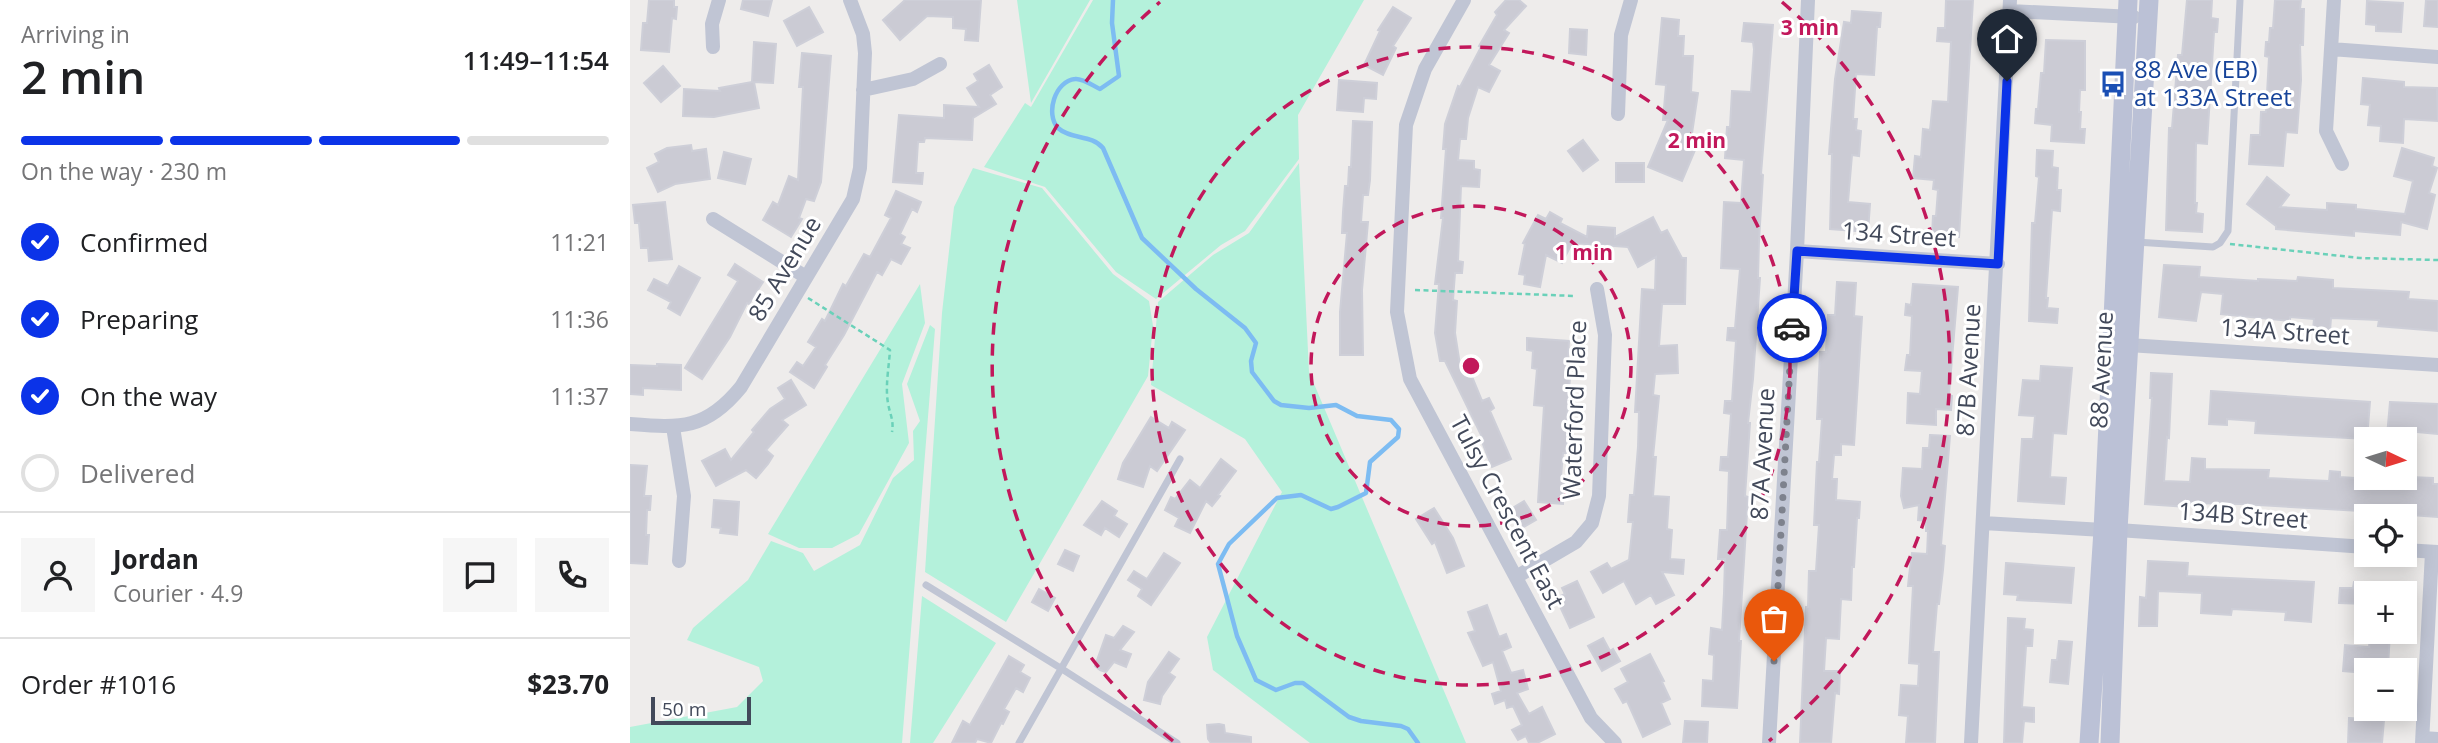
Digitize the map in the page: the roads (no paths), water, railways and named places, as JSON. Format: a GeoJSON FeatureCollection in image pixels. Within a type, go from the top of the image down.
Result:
{"type":"FeatureCollection","features":[{"type":"Feature","properties":{"kind":"main road","name":"88 Avenue"},"geometry":{"type":"LineString","coordinates":[[2110,743],[2110,530],[2127,8]]}},
{"type":"Feature","properties":{"kind":"main road","name":"88 Avenue"},"geometry":{"type":"LineString","coordinates":[[2089,743],[2128,345],[2149,9]]}},
{"type":"Feature","properties":{"kind":"street"},"geometry":{"type":"LineString","coordinates":[[713,47],[712,24],[719,0]]}},
{"type":"Feature","properties":{"kind":"street","name":"85 Avenue"},"geometry":{"type":"LineString","coordinates":[[673,427],[699,421],[730,400],[741,387],[853,199],[860,168],[863,34],[850,0]]}},
{"type":"Feature","properties":{"kind":"street","name":"Tulsy Crescent East"},"geometry":{"type":"LineString","coordinates":[[1464,0],[1425,69],[1406,125],[1397,312],[1410,379],[1591,718],[1615,743]]}},
{"type":"Feature","properties":{"kind":"street"},"geometry":{"type":"LineString","coordinates":[[1618,114],[1621,35],[1630,0]]}},
{"type":"Feature","properties":{"kind":"street","name":"87A Avenue"},"geometry":{"type":"LineString","coordinates":[[1769,743],[1797,251],[1808,0]]}},
{"type":"Feature","properties":{"kind":"street"},"geometry":{"type":"LineString","coordinates":[[2334,0],[2326,131],[2342,164]]}},
{"type":"Feature","properties":{"kind":"street"},"geometry":{"type":"LineString","coordinates":[[2010,6],[2149,9]]}},
{"type":"Feature","properties":{"kind":"street","name":"87B Avenue"},"geometry":{"type":"LineString","coordinates":[[1971,743],[2010,6]]}},
{"type":"Feature","properties":{"kind":"street"},"geometry":{"type":"LineString","coordinates":[[2331,49],[2438,57]]}},
{"type":"Feature","properties":{"kind":"street"},"geometry":{"type":"LineString","coordinates":[[863,90],[913,79],[940,64]]}},
{"type":"Feature","properties":{"kind":"street"},"geometry":{"type":"LineString","coordinates":[[713,219],[806,277]]}},
{"type":"Feature","properties":{"kind":"street","name":"134 Street"},"geometry":{"type":"LineString","coordinates":[[1797,251],[1998,264]]}},
{"type":"Feature","properties":{"kind":"street","name":"Waterford Place"},"geometry":{"type":"LineString","coordinates":[[1516,577],[1576,542],[1592,523],[1599,496],[1605,335],[1597,289]]}},
{"type":"Feature","properties":{"kind":"street","name":"134A Street"},"geometry":{"type":"LineString","coordinates":[[2128,345],[2438,365]]}},
{"type":"Feature","properties":{"kind":"street"},"geometry":{"type":"LineString","coordinates":[[630,424],[673,427],[684,496],[679,561]]}},
{"type":"Feature","properties":{"kind":"street","name":"134B Street"},"geometry":{"type":"LineString","coordinates":[[1983,523],[2354,546]]}},
{"type":"Feature","properties":{"kind":"street"},"geometry":{"type":"LineString","coordinates":[[2417,551],[2435,552],[2422,741],[2438,739]]}},
{"type":"Feature","properties":{"kind":"lane"},"geometry":{"type":"LineString","coordinates":[[2136,242],[2213,247],[2220,243],[2228,231],[2240,0]]}},
{"type":"Feature","properties":{"kind":"lane"},"geometry":{"type":"LineString","coordinates":[[1019,743],[1180,459]]}},
{"type":"Feature","properties":{"kind":"lane"},"geometry":{"type":"LineString","coordinates":[[926,585],[1177,743]]}},
{"type":"Feature","properties":{"kind":"waterway"},"geometry":{"type":"LineString","coordinates":[[1113,0],[1112,23],[1119,76],[1100,89],[1078,79],[1068,81],[1054,99],[1054,122],[1063,132],[1093,141],[1103,148],[1142,238],[1196,289],[1245,328],[1256,343],[1251,361],[1252,372],[1274,401],[1281,405],[1309,408],[1336,405],[1357,416],[1391,420],[1399,429],[1398,437],[1370,462],[1366,493],[1331,509],[1301,495],[1277,498],[1229,544],[1218,564],[1237,636],[1256,680],[1276,690],[1303,683],[1349,717],[1401,726],[1408,729],[1418,743]]}},
{"type":"Feature","properties":{"kind":"place","name":"88 Ave (EB) at 133A Street"},"geometry":{"type":"Point","coordinates":[2113,84]}}]}
